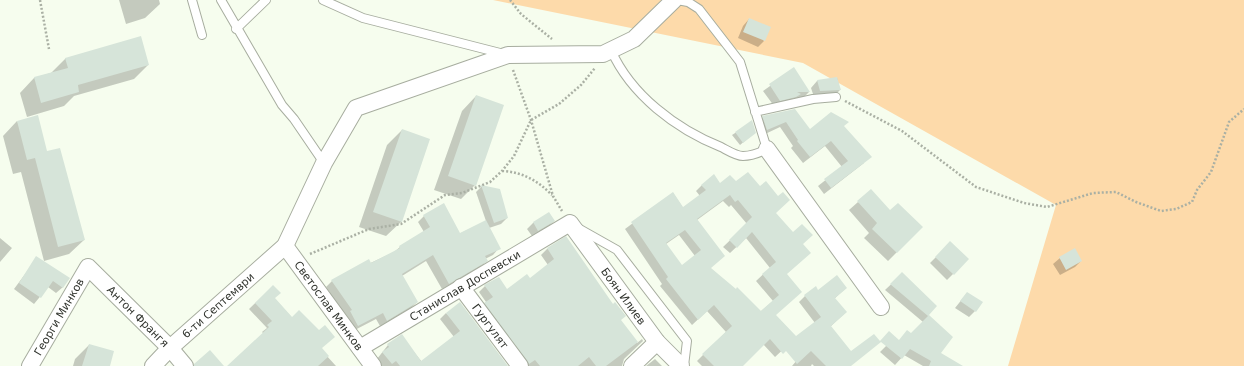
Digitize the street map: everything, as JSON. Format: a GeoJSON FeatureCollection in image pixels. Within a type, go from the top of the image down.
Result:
{"type":"FeatureCollection","features":[{"type":"Feature","properties":{"kind":"street"},"geometry":{"type":"LineString","coordinates":[[285,246],[324,163],[356,108],[508,55],[607,52],[634,39],[675,0]]}},
{"type":"Feature","properties":{"kind":"street"},"geometry":{"type":"LineString","coordinates":[[766,149],[881,307]]}},
{"type":"Feature","properties":{"kind":"street","name":"Станислав Доспевски"},"geometry":{"type":"LineString","coordinates":[[360,348],[570,223]]}},
{"type":"Feature","properties":{"kind":"street","name":"Боян Илиев"},"geometry":{"type":"LineString","coordinates":[[570,223],[657,342],[682,366]]}},
{"type":"Feature","properties":{"kind":"street","name":"Светослав Минков"},"geometry":{"type":"LineString","coordinates":[[285,246],[373,366]]}},
{"type":"Feature","properties":{"kind":"street","name":"6-ти Септември"},"geometry":{"type":"LineString","coordinates":[[153,366],[170,348],[285,246]]}},
{"type":"Feature","properties":{"kind":"street","name":"Антон Франгя"},"geometry":{"type":"LineString","coordinates":[[88,267],[170,348],[185,366]]}},
{"type":"Feature","properties":{"kind":"street","name":"Георги Минков"},"geometry":{"type":"LineString","coordinates":[[30,366],[88,267]]}},
{"type":"Feature","properties":{"kind":"street","name":"Гургулят"},"geometry":{"type":"LineString","coordinates":[[461,287],[520,366]]}},
{"type":"Feature","properties":{"kind":"street"},"geometry":{"type":"LineString","coordinates":[[632,366],[657,342]]}},
{"type":"Feature","properties":{"kind":"lane"},"geometry":{"type":"LineString","coordinates":[[192,0],[202,36]]}},
{"type":"Feature","properties":{"kind":"lane"},"geometry":{"type":"LineString","coordinates":[[221,0],[236,29],[282,105],[294,119],[324,163]]}},
{"type":"Feature","properties":{"kind":"lane"},"geometry":{"type":"LineString","coordinates":[[236,29],[266,0]]}},
{"type":"Feature","properties":{"kind":"lane"},"geometry":{"type":"LineString","coordinates":[[323,0],[363,18],[508,55]]}},
{"type":"Feature","properties":{"kind":"lane"},"geometry":{"type":"LineString","coordinates":[[607,52],[644,97],[669,119],[708,142],[742,156],[755,154],[766,149],[740,62],[699,9],[688,2],[675,0]]}},
{"type":"Feature","properties":{"kind":"lane"},"geometry":{"type":"LineString","coordinates":[[755,112],[813,99],[836,96]]}},
{"type":"Feature","properties":{"kind":"lane"},"geometry":{"type":"LineString","coordinates":[[570,223],[617,250],[687,341],[682,366]]}},
{"type":"Feature","properties":{"kind":"path"},"geometry":{"type":"LineString","coordinates":[[40,0],[49,49]]}},
{"type":"Feature","properties":{"kind":"path"},"geometry":{"type":"LineString","coordinates":[[510,0],[521,14],[570,54]]}},
{"type":"Feature","properties":{"kind":"path"},"geometry":{"type":"LineString","coordinates":[[295,261],[369,229],[401,224],[445,195],[462,193],[490,182],[502,171],[514,156],[531,120],[559,104],[581,86],[594,71],[607,52]]}},
{"type":"Feature","properties":{"kind":"path"},"geometry":{"type":"LineString","coordinates":[[508,55],[531,120],[553,196]]}},
{"type":"Feature","properties":{"kind":"path"},"geometry":{"type":"LineString","coordinates":[[836,96],[902,131],[976,186],[1024,203],[1047,207],[1093,193],[1116,192],[1136,202],[1161,211],[1176,209],[1192,202],[1197,190],[1210,172],[1229,122],[1244,109]]}},
{"type":"Feature","properties":{"kind":"path"},"geometry":{"type":"LineString","coordinates":[[502,171],[512,171],[539,183],[553,196],[570,223]]}},
{"type":"Feature","properties":{"kind":"shaded area"},"geometry":{"type":"Polygon","coordinates":[[[493,0],[1244,0],[1244,366],[1008,366],[1056,205],[803,63],[493,0]]]}},
{"type":"Feature","properties":{"kind":"building"},"geometry":{"type":"Polygon","coordinates":[[[749,18],[771,27],[765,41],[743,32],[749,18]]]}},
{"type":"Feature","properties":{"kind":"building"},"geometry":{"type":"Polygon","coordinates":[[[141,36],[149,65],[78,85],[79,92],[41,103],[34,77],[68,68],[65,58],[141,36]]]}},
{"type":"Feature","properties":{"kind":"building"},"geometry":{"type":"Polygon","coordinates":[[[794,67],[810,92],[797,92],[801,94],[796,97],[780,101],[769,84],[794,67]]]}},
{"type":"Feature","properties":{"kind":"building"},"geometry":{"type":"Polygon","coordinates":[[[837,77],[841,90],[820,91],[817,80],[837,77]]]}},
{"type":"Feature","properties":{"kind":"building"},"geometry":{"type":"Polygon","coordinates":[[[476,95],[504,105],[476,186],[448,176],[476,95]]]}},
{"type":"Feature","properties":{"kind":"building"},"geometry":{"type":"Polygon","coordinates":[[[795,109],[810,129],[831,112],[849,122],[844,126],[872,157],[831,188],[824,179],[848,161],[831,141],[810,157],[797,141],[798,140],[786,122],[767,130],[762,116],[795,109]]]}},
{"type":"Feature","properties":{"kind":"building"},"geometry":{"type":"Polygon","coordinates":[[[38,115],[47,151],[60,148],[85,240],[58,247],[35,158],[27,160],[17,121],[38,115]]]}},
{"type":"Feature","properties":{"kind":"building"},"geometry":{"type":"Polygon","coordinates":[[[752,120],[756,133],[743,143],[735,132],[752,120]]]}},
{"type":"Feature","properties":{"kind":"building"},"geometry":{"type":"Polygon","coordinates":[[[402,129],[430,139],[402,222],[373,212],[402,129]]]}},
{"type":"Feature","properties":{"kind":"building"},"geometry":{"type":"Polygon","coordinates":[[[748,172],[760,186],[766,181],[778,196],[783,192],[790,200],[776,213],[793,232],[802,224],[813,235],[803,244],[811,253],[787,274],[802,292],[776,315],[796,336],[821,317],[804,295],[816,286],[818,290],[837,275],[847,288],[835,298],[847,312],[831,326],[851,351],[874,334],[880,341],[889,331],[899,340],[907,330],[911,333],[928,316],[890,284],[902,272],[937,306],[929,315],[953,337],[941,353],[963,366],[929,366],[931,361],[910,349],[902,359],[881,342],[851,366],[826,366],[811,351],[797,364],[786,351],[783,354],[770,339],[743,366],[714,366],[702,354],[732,326],[714,305],[698,320],[666,279],[668,277],[631,222],[673,192],[683,207],[706,190],[701,185],[714,174],[720,183],[730,175],[736,181],[748,172]],[[730,195],[697,219],[725,256],[711,268],[736,289],[737,287],[761,311],[779,295],[762,274],[776,262],[752,232],[737,248],[729,240],[752,217],[738,200],[735,202],[730,195]],[[685,230],[666,243],[682,265],[701,250],[685,230]]]}},
{"type":"Feature","properties":{"kind":"building"},"geometry":{"type":"Polygon","coordinates":[[[481,185],[500,189],[508,218],[494,223],[481,185]]]}},
{"type":"Feature","properties":{"kind":"building"},"geometry":{"type":"Polygon","coordinates":[[[871,189],[890,210],[898,203],[923,227],[897,253],[872,229],[877,223],[857,201],[871,189]]]}},
{"type":"Feature","properties":{"kind":"building"},"geometry":{"type":"Polygon","coordinates":[[[444,203],[460,233],[486,220],[501,249],[485,256],[488,261],[449,284],[433,255],[402,274],[418,302],[387,321],[383,313],[358,326],[350,311],[352,310],[331,280],[369,259],[371,263],[400,248],[399,246],[430,227],[423,215],[444,203]]]}},
{"type":"Feature","properties":{"kind":"building"},"geometry":{"type":"Polygon","coordinates":[[[549,212],[555,221],[538,231],[533,222],[549,212]]]}},
{"type":"Feature","properties":{"kind":"building"},"geometry":{"type":"Polygon","coordinates":[[[566,236],[613,304],[615,302],[626,316],[621,320],[638,342],[606,366],[596,366],[589,357],[578,366],[540,366],[535,360],[529,364],[484,303],[493,297],[484,285],[499,277],[507,289],[527,274],[530,278],[554,259],[547,248],[566,236]]]}},
{"type":"Feature","properties":{"kind":"building"},"geometry":{"type":"Polygon","coordinates":[[[950,241],[969,259],[954,275],[935,257],[950,241]]]}},
{"type":"Feature","properties":{"kind":"building"},"geometry":{"type":"Polygon","coordinates":[[[1075,248],[1082,261],[1066,270],[1059,257],[1075,248]]]}},
{"type":"Feature","properties":{"kind":"building"},"geometry":{"type":"Polygon","coordinates":[[[36,256],[70,278],[63,288],[53,281],[41,298],[19,283],[36,256]]]}},
{"type":"Feature","properties":{"kind":"building"},"geometry":{"type":"Polygon","coordinates":[[[273,285],[281,293],[275,298],[292,317],[299,310],[319,330],[325,325],[335,337],[322,348],[329,356],[318,366],[227,366],[269,327],[267,325],[272,321],[255,303],[273,285]]]}},
{"type":"Feature","properties":{"kind":"building"},"geometry":{"type":"Polygon","coordinates":[[[967,292],[983,302],[976,312],[960,301],[967,292]]]}},
{"type":"Feature","properties":{"kind":"building"},"geometry":{"type":"Polygon","coordinates":[[[460,302],[508,366],[400,366],[396,361],[392,364],[382,352],[389,347],[387,344],[402,334],[421,361],[460,331],[446,313],[460,302]]]}},
{"type":"Feature","properties":{"kind":"building"},"geometry":{"type":"Polygon","coordinates":[[[89,344],[114,351],[110,366],[82,366],[89,344]]]}},
{"type":"Feature","properties":{"kind":"building"},"geometry":{"type":"Polygon","coordinates":[[[210,350],[224,366],[194,366],[194,364],[210,350]]]}}]}
